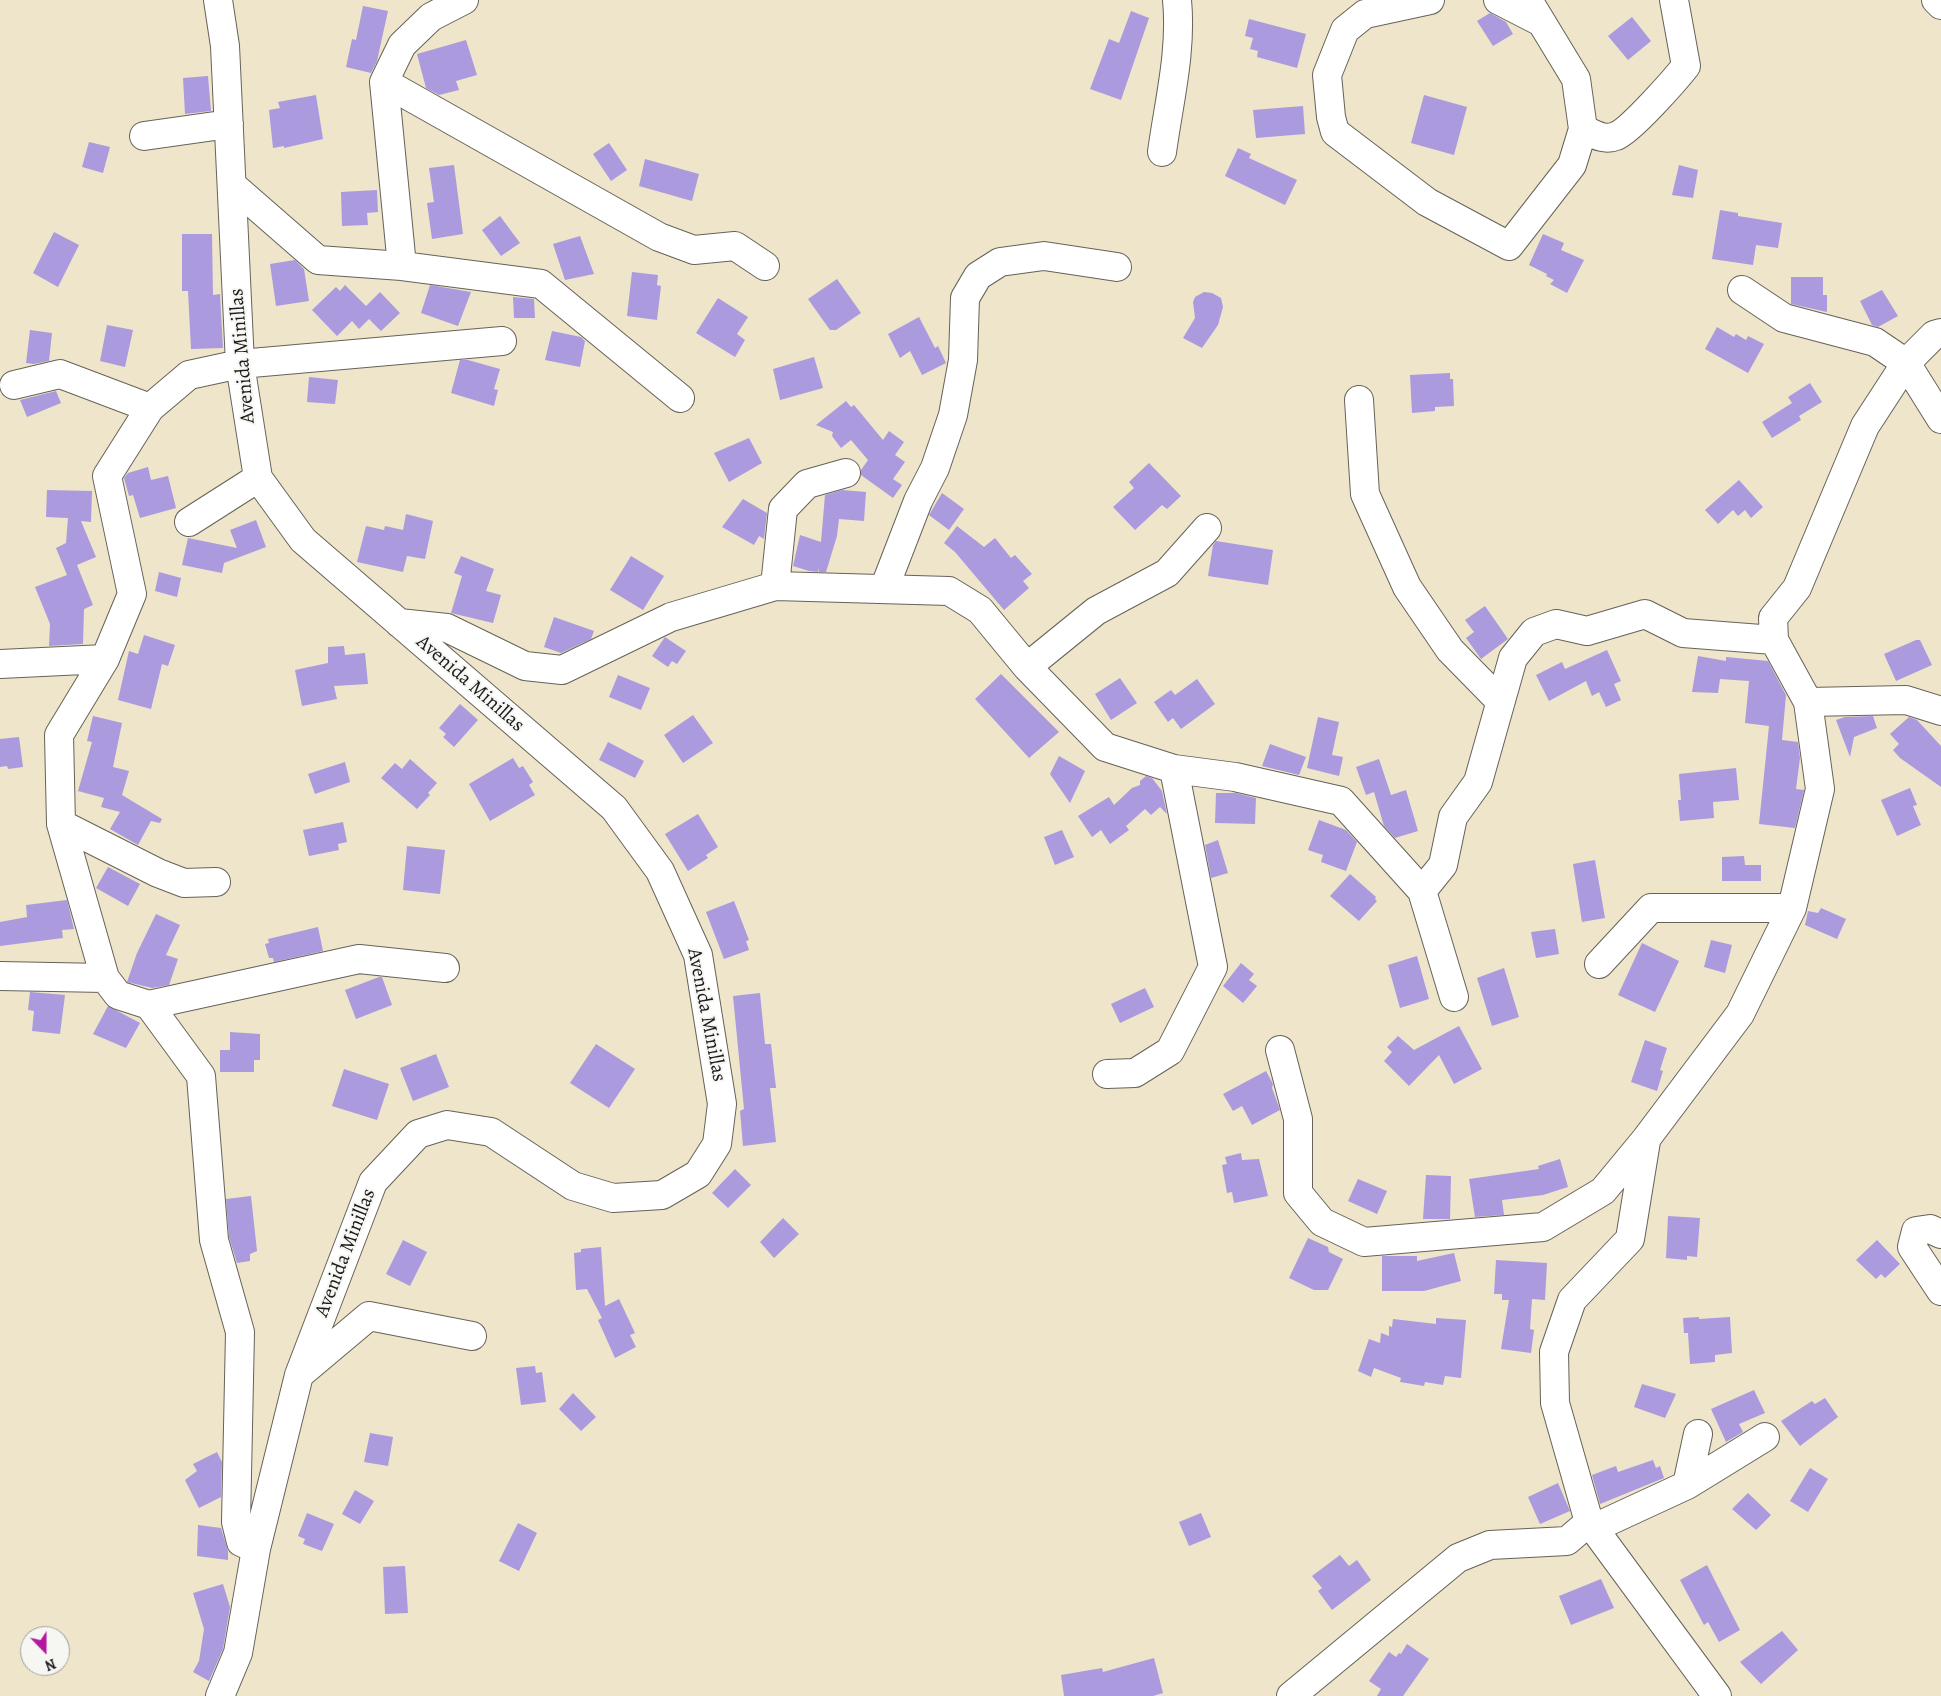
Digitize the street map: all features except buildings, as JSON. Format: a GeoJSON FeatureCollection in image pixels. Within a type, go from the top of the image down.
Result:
{"type":"FeatureCollection","features":[{"type":"Feature","properties":{"kind":"street","name":"Avenida Minillas"},"geometry":{"type":"LineString","coordinates":[[218,0],[225,46],[240,364],[258,478],[304,540],[614,808],[660,871],[698,955],[722,1104],[717,1144],[698,1174],[662,1195],[613,1198],[573,1186],[491,1132],[447,1125],[418,1134],[373,1182],[299,1375],[256,1549],[238,1654],[220,1696]]}},
{"type":"Feature","properties":{"kind":"street"},"geometry":{"type":"LineString","coordinates":[[402,266],[384,82],[402,45],[431,17],[464,0]]}},
{"type":"Feature","properties":{"kind":"street"},"geometry":{"type":"LineString","coordinates":[[1162,152],[1176,68],[1179,24],[1177,0]]}},
{"type":"Feature","properties":{"kind":"street"},"geometry":{"type":"LineString","coordinates":[[1430,0],[1365,14],[1345,30],[1327,75],[1331,117],[1335,132],[1427,202],[1509,246],[1572,165],[1583,129],[1576,79],[1534,10],[1498,0]]}},
{"type":"Feature","properties":{"kind":"street"},"geometry":{"type":"LineString","coordinates":[[1583,129],[1603,138],[1617,136],[1666,91],[1686,66],[1674,0]]}},
{"type":"Feature","properties":{"kind":"street"},"geometry":{"type":"LineString","coordinates":[[1936,0],[1941,5]]}},
{"type":"Feature","properties":{"kind":"street"},"geometry":{"type":"LineString","coordinates":[[384,82],[659,237],[694,250],[735,246],[765,266]]}},
{"type":"Feature","properties":{"kind":"street"},"geometry":{"type":"LineString","coordinates":[[144,136],[229,124]]}},
{"type":"Feature","properties":{"kind":"street"},"geometry":{"type":"LineString","coordinates":[[232,185],[318,260],[402,266],[542,284],[680,398]]}},
{"type":"Feature","properties":{"kind":"street"},"geometry":{"type":"LineString","coordinates":[[884,589],[918,501],[936,468],[953,416],[963,360],[965,298],[978,276],[1000,262],[1044,256],[1117,267]]}},
{"type":"Feature","properties":{"kind":"street"},"geometry":{"type":"LineString","coordinates":[[1742,290],[1784,318],[1875,342],[1906,363],[1941,418]]}},
{"type":"Feature","properties":{"kind":"street"},"geometry":{"type":"LineString","coordinates":[[1280,1050],[1298,1119],[1298,1193],[1322,1222],[1364,1242],[1543,1227],[1603,1191],[1646,1140],[1740,1014],[1792,908],[1820,789],[1808,702],[1774,640],[1773,618],[1798,588],[1865,426],[1906,363],[1934,335],[1941,333]]}},
{"type":"Feature","properties":{"kind":"street"},"geometry":{"type":"LineString","coordinates":[[445,968],[359,959],[148,1005],[118,994],[105,978],[61,824],[59,735],[105,659],[132,594],[107,476],[150,408],[189,376],[240,364],[502,341]]}},
{"type":"Feature","properties":{"kind":"street"},"geometry":{"type":"LineString","coordinates":[[14,385],[60,374],[150,408]]}},
{"type":"Feature","properties":{"kind":"street"},"geometry":{"type":"LineString","coordinates":[[1359,400],[1365,494],[1407,587],[1450,650],[1500,701]]}},
{"type":"Feature","properties":{"kind":"street"},"geometry":{"type":"LineString","coordinates":[[775,586],[783,509],[807,484],[846,473]]}},
{"type":"Feature","properties":{"kind":"street"},"geometry":{"type":"LineString","coordinates":[[189,522],[258,478]]}},
{"type":"Feature","properties":{"kind":"street"},"geometry":{"type":"LineString","coordinates":[[1027,667],[1096,611],[1167,573],[1207,528]]}},
{"type":"Feature","properties":{"kind":"street"},"geometry":{"type":"LineString","coordinates":[[399,623],[447,628],[525,666],[562,670],[671,617],[775,586],[949,591],[980,610],[1027,667],[1105,747],[1174,769],[1234,777],[1341,801],[1422,891],[1454,997]]}},
{"type":"Feature","properties":{"kind":"street"},"geometry":{"type":"LineString","coordinates":[[1422,891],[1443,865],[1453,817],[1478,782],[1513,658],[1534,632],[1556,624],[1587,631],[1645,614],[1683,633],[1774,640]]}},
{"type":"Feature","properties":{"kind":"street"},"geometry":{"type":"LineString","coordinates":[[0,664],[105,659]]}},
{"type":"Feature","properties":{"kind":"street"},"geometry":{"type":"LineString","coordinates":[[1808,702],[1906,700],[1941,711]]}},
{"type":"Feature","properties":{"kind":"street"},"geometry":{"type":"LineString","coordinates":[[1107,1074],[1135,1073],[1170,1051],[1213,967],[1174,769]]}},
{"type":"Feature","properties":{"kind":"street"},"geometry":{"type":"LineString","coordinates":[[61,824],[158,873],[184,883],[216,882]]}},
{"type":"Feature","properties":{"kind":"street"},"geometry":{"type":"LineString","coordinates":[[1599,964],[1650,908],[1792,908]]}},
{"type":"Feature","properties":{"kind":"street"},"geometry":{"type":"LineString","coordinates":[[0,976],[105,978]]}},
{"type":"Feature","properties":{"kind":"street"},"geometry":{"type":"LineString","coordinates":[[148,1005],[201,1076],[214,1240],[240,1332],[236,1522],[241,1542],[256,1549]]}},
{"type":"Feature","properties":{"kind":"street"},"geometry":{"type":"LineString","coordinates":[[1646,1140],[1630,1239],[1572,1300],[1554,1352],[1555,1403],[1592,1525],[1717,1696]]}},
{"type":"Feature","properties":{"kind":"street"},"geometry":{"type":"LineString","coordinates":[[1941,1234],[1930,1230],[1916,1231],[1912,1247],[1941,1291]]}},
{"type":"Feature","properties":{"kind":"street"},"geometry":{"type":"LineString","coordinates":[[299,1375],[369,1316],[472,1336]]}},
{"type":"Feature","properties":{"kind":"street"},"geometry":{"type":"LineString","coordinates":[[1686,1485],[1698,1434]]}},
{"type":"Feature","properties":{"kind":"street"},"geometry":{"type":"LineString","coordinates":[[1291,1696],[1458,1558],[1490,1545],[1567,1541],[1592,1525],[1686,1485],[1765,1437]]}}]}
